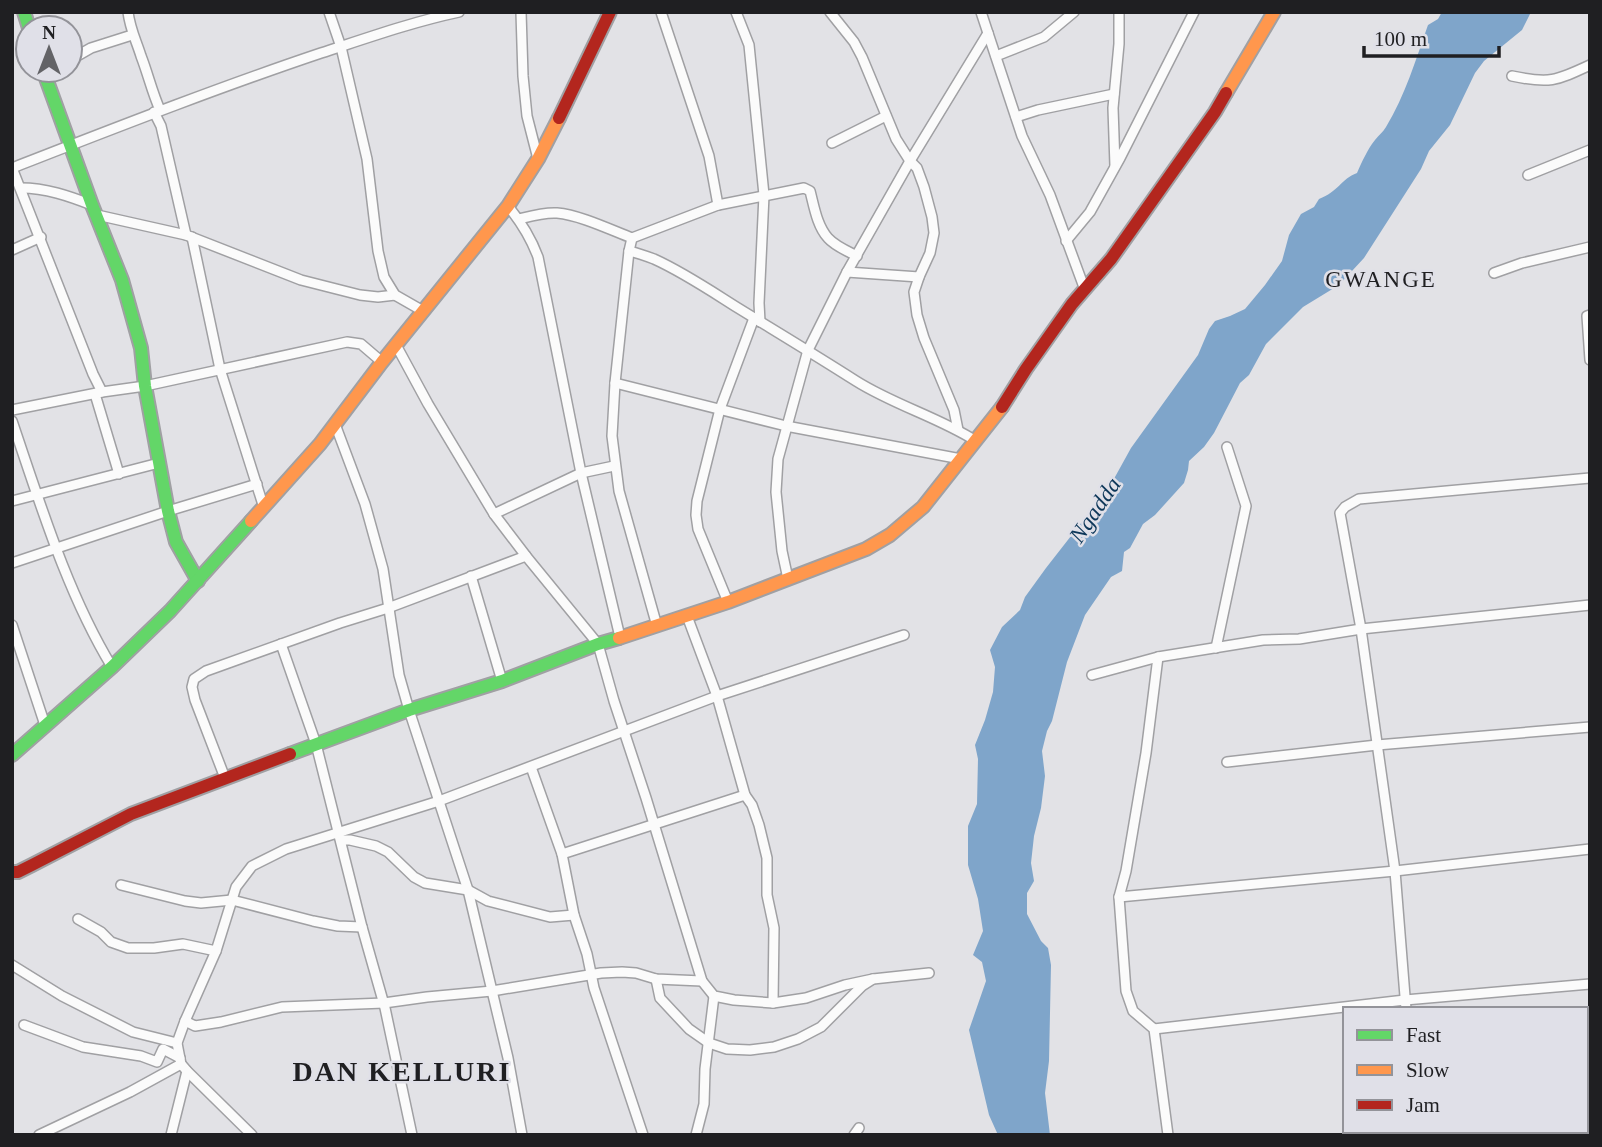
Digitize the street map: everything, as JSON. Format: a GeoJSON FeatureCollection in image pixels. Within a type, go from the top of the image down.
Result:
{"type":"FeatureCollection","features":[{"type":"Feature","properties":{"kind":"street"},"geometry":{"type":"LineString","coordinates":[[128,12],[132,35],[141,55],[161,126],[220,369],[264,508]]}},
{"type":"Feature","properties":{"kind":"street"},"geometry":{"type":"LineString","coordinates":[[329,12],[341,47],[368,159],[378,251],[384,277],[395,295],[423,311]]}},
{"type":"Feature","properties":{"kind":"street"},"geometry":{"type":"LineString","coordinates":[[119,474],[93,374],[12,168],[265,72],[427,16],[459,12]]}},
{"type":"Feature","properties":{"kind":"street"},"geometry":{"type":"LineString","coordinates":[[521,12],[527,116],[538,159]]}},
{"type":"Feature","properties":{"kind":"street"},"geometry":{"type":"LineString","coordinates":[[12,755],[112,667],[170,611],[264,508],[335,424],[508,206],[538,159],[611,12]]}},
{"type":"Feature","properties":{"kind":"street"},"geometry":{"type":"LineString","coordinates":[[661,12],[709,156],[718,205]]}},
{"type":"Feature","properties":{"kind":"street"},"geometry":{"type":"LineString","coordinates":[[728,602],[698,529],[696,515],[697,501],[720,409],[757,320],[760,303],[764,195],[749,45],[736,12]]}},
{"type":"Feature","properties":{"kind":"street"},"geometry":{"type":"LineString","coordinates":[[830,12],[858,49],[896,139],[917,168],[924,187],[934,233],[930,253],[914,292],[917,315],[954,411],[958,430]]}},
{"type":"Feature","properties":{"kind":"street"},"geometry":{"type":"LineString","coordinates":[[981,12],[1022,136],[1050,195],[1085,290]]}},
{"type":"Feature","properties":{"kind":"street"},"geometry":{"type":"LineString","coordinates":[[996,56],[1044,37],[1074,12]]}},
{"type":"Feature","properties":{"kind":"street"},"geometry":{"type":"LineString","coordinates":[[1115,167],[1114,94],[1119,12]]}},
{"type":"Feature","properties":{"kind":"street"},"geometry":{"type":"LineString","coordinates":[[1066,241],[1090,212],[1194,12]]}},
{"type":"Feature","properties":{"kind":"street"},"geometry":{"type":"LineString","coordinates":[[12,872],[18,872],[56,855],[131,814],[409,710],[502,681],[598,644],[728,602],[866,549],[890,535],[923,507],[961,460],[997,414],[1072,304],[1111,259],[1215,113],[1274,12]]}},
{"type":"Feature","properties":{"kind":"street"},"geometry":{"type":"LineString","coordinates":[[788,579],[782,551],[776,492],[778,459],[808,350],[856,256],[988,33]]}},
{"type":"Feature","properties":{"kind":"street"},"geometry":{"type":"LineString","coordinates":[[84,52],[132,35]]}},
{"type":"Feature","properties":{"kind":"street"},"geometry":{"type":"LineString","coordinates":[[1512,76],[1538,82],[1554,81],[1590,65]]}},
{"type":"Feature","properties":{"kind":"street"},"geometry":{"type":"LineString","coordinates":[[52,84],[122,281],[141,348],[145,386],[168,511],[176,542],[198,581]]}},
{"type":"Feature","properties":{"kind":"street"},"geometry":{"type":"LineString","coordinates":[[1016,117],[1114,94]]}},
{"type":"Feature","properties":{"kind":"street"},"geometry":{"type":"LineString","coordinates":[[832,143],[886,116]]}},
{"type":"Feature","properties":{"kind":"street"},"geometry":{"type":"LineString","coordinates":[[1528,175],[1590,150]]}},
{"type":"Feature","properties":{"kind":"street"},"geometry":{"type":"LineString","coordinates":[[21,188],[35,188],[60,194],[95,210],[189,236],[301,280],[360,295],[395,295]]}},
{"type":"Feature","properties":{"kind":"street"},"geometry":{"type":"LineString","coordinates":[[519,219],[558,213],[632,238],[718,205],[804,188],[810,191],[814,208],[828,240],[856,256]]}},
{"type":"Feature","properties":{"kind":"street"},"geometry":{"type":"LineString","coordinates":[[508,206],[533,241],[538,257],[581,473],[621,637]]}},
{"type":"Feature","properties":{"kind":"street"},"geometry":{"type":"LineString","coordinates":[[12,250],[41,237]]}},
{"type":"Feature","properties":{"kind":"street"},"geometry":{"type":"LineString","coordinates":[[632,238],[615,383],[612,436],[619,491],[657,626]]}},
{"type":"Feature","properties":{"kind":"street"},"geometry":{"type":"LineString","coordinates":[[1494,273],[1522,263],[1590,247]]}},
{"type":"Feature","properties":{"kind":"street"},"geometry":{"type":"LineString","coordinates":[[629,251],[655,260],[858,382],[976,441]]}},
{"type":"Feature","properties":{"kind":"street"},"geometry":{"type":"LineString","coordinates":[[847,272],[919,277]]}},
{"type":"Feature","properties":{"kind":"street"},"geometry":{"type":"LineString","coordinates":[[1590,315],[1587,316],[1590,360]]}},
{"type":"Feature","properties":{"kind":"street"},"geometry":{"type":"LineString","coordinates":[[12,410],[145,386],[347,342],[361,344],[382,362]]}},
{"type":"Feature","properties":{"kind":"street"},"geometry":{"type":"LineString","coordinates":[[396,345],[494,514],[598,644],[702,982],[714,996],[773,1003],[806,998],[873,979],[929,973]]}},
{"type":"Feature","properties":{"kind":"street"},"geometry":{"type":"LineString","coordinates":[[615,383],[786,426],[961,460]]}},
{"type":"Feature","properties":{"kind":"street"},"geometry":{"type":"LineString","coordinates":[[12,421],[56,548],[97,642],[112,667]]}},
{"type":"Feature","properties":{"kind":"street"},"geometry":{"type":"LineString","coordinates":[[335,424],[365,504],[383,569],[399,675],[468,891],[508,1058],[522,1135]]}},
{"type":"Feature","properties":{"kind":"street"},"geometry":{"type":"LineString","coordinates":[[1216,648],[1246,506],[1227,447]]}},
{"type":"Feature","properties":{"kind":"street"},"geometry":{"type":"LineString","coordinates":[[12,501],[159,463]]}},
{"type":"Feature","properties":{"kind":"street"},"geometry":{"type":"LineString","coordinates":[[494,514],[581,473],[614,466]]}},
{"type":"Feature","properties":{"kind":"street"},"geometry":{"type":"LineString","coordinates":[[1405,1005],[1395,872],[1361,629],[1340,513],[1359,499],[1590,478]]}},
{"type":"Feature","properties":{"kind":"street"},"geometry":{"type":"LineString","coordinates":[[12,563],[257,484]]}},
{"type":"Feature","properties":{"kind":"street"},"geometry":{"type":"LineString","coordinates":[[225,778],[195,700],[191,687],[194,679],[206,671],[388,608],[526,556]]}},
{"type":"Feature","properties":{"kind":"street"},"geometry":{"type":"LineString","coordinates":[[471,576],[502,681]]}},
{"type":"Feature","properties":{"kind":"street"},"geometry":{"type":"LineString","coordinates":[[1091,675],[1158,657],[1263,640],[1298,639],[1361,629],[1590,605]]}},
{"type":"Feature","properties":{"kind":"street"},"geometry":{"type":"LineString","coordinates":[[687,616],[718,696],[745,794],[760,825],[767,858],[767,895],[774,928],[773,1003]]}},
{"type":"Feature","properties":{"kind":"street"},"geometry":{"type":"LineString","coordinates":[[12,625],[45,725]]}},
{"type":"Feature","properties":{"kind":"street"},"geometry":{"type":"LineString","coordinates":[[171,1135],[183,1064],[177,1043],[216,951],[236,887],[252,866],[286,849],[340,837],[718,696],[904,635]]}},
{"type":"Feature","properties":{"kind":"street"},"geometry":{"type":"LineString","coordinates":[[281,644],[316,744],[362,928],[384,1003],[412,1135]]}},
{"type":"Feature","properties":{"kind":"street"},"geometry":{"type":"LineString","coordinates":[[1158,657],[1146,753],[1119,897],[1126,991],[1133,1010],[1154,1029],[1168,1135]]}},
{"type":"Feature","properties":{"kind":"street"},"geometry":{"type":"LineString","coordinates":[[1227,762],[1377,745],[1590,727]]}},
{"type":"Feature","properties":{"kind":"street"},"geometry":{"type":"LineString","coordinates":[[531,767],[562,855],[574,915],[598,999],[643,1135]]}},
{"type":"Feature","properties":{"kind":"street"},"geometry":{"type":"LineString","coordinates":[[562,855],[745,794]]}},
{"type":"Feature","properties":{"kind":"street"},"geometry":{"type":"LineString","coordinates":[[340,837],[376,846],[425,883],[468,891],[488,901],[550,917],[574,915]]}},
{"type":"Feature","properties":{"kind":"street"},"geometry":{"type":"LineString","coordinates":[[1119,897],[1395,872],[1590,849]]}},
{"type":"Feature","properties":{"kind":"street"},"geometry":{"type":"LineString","coordinates":[[121,885],[185,901],[201,903],[232,900],[338,926],[362,928]]}},
{"type":"Feature","properties":{"kind":"street"},"geometry":{"type":"LineString","coordinates":[[78,919],[101,932],[111,942],[128,948],[183,944],[216,951]]}},
{"type":"Feature","properties":{"kind":"street"},"geometry":{"type":"LineString","coordinates":[[12,965],[62,996],[133,1032],[177,1043]]}},
{"type":"Feature","properties":{"kind":"street"},"geometry":{"type":"LineString","coordinates":[[185,1021],[195,1026],[221,1023],[282,1007],[384,1003],[492,991],[591,974],[636,973],[656,979],[702,982]]}},
{"type":"Feature","properties":{"kind":"street"},"geometry":{"type":"LineString","coordinates":[[656,979],[660,998],[690,1029],[709,1043],[727,1049],[750,1050],[774,1048],[821,1027],[862,986],[873,979]]}},
{"type":"Feature","properties":{"kind":"street"},"geometry":{"type":"LineString","coordinates":[[1384,1007],[1590,984]]}},
{"type":"Feature","properties":{"kind":"street"},"geometry":{"type":"LineString","coordinates":[[695,1135],[704,1104],[705,1069],[714,996]]}},
{"type":"Feature","properties":{"kind":"street"},"geometry":{"type":"LineString","coordinates":[[1154,1029],[1343,1011]]}},
{"type":"Feature","properties":{"kind":"street"},"geometry":{"type":"LineString","coordinates":[[24,1025],[83,1048],[141,1056],[157,1062],[163,1049],[183,1064],[252,1135]]}},
{"type":"Feature","properties":{"kind":"street"},"geometry":{"type":"LineString","coordinates":[[39,1135],[57,1131],[183,1064]]}},
{"type":"Feature","properties":{"kind":"street"},"geometry":{"type":"LineString","coordinates":[[1577,1135],[1590,1133]]}},
{"type":"Feature","properties":{"kind":"water","name":"Ngadda"},"geometry":{"type":"Polygon","coordinates":[[[1442,12],[1531,12],[1522,30],[1484,61],[1475,73],[1450,125],[1429,151],[1421,169],[1364,258],[1339,285],[1303,307],[1266,344],[1249,375],[1240,383],[1214,433],[1189,461],[1184,483],[1155,515],[1143,524],[1130,548],[1124,552],[1122,571],[1111,577],[1085,615],[1067,662],[1042,751],[1045,776],[1031,863],[1034,881],[1027,893],[1027,914],[1041,941],[1048,948],[1051,965],[1049,1061],[1045,1093],[1050,1135],[998,1135],[989,1115],[969,1030],[986,981],[982,962],[973,955],[983,931],[978,899],[968,865],[968,826],[977,804],[978,759],[975,745],[993,692],[995,667],[990,650],[1002,627],[1020,610],[1025,597],[1046,568],[1110,486],[1131,448],[1198,355],[1215,321],[1245,309],[1282,261],[1289,235],[1301,214],[1357,173],[1399,103],[1428,25],[1438,19],[1442,12]]]}},
{"type":"Feature","properties":{"kind":"traffic: fast"},"geometry":{"type":"LineString","coordinates":[[48,84],[122,280],[141,348],[145,386],[168,511],[176,542],[198,581]]}},
{"type":"Feature","properties":{"kind":"traffic: fast"},"geometry":{"type":"LineString","coordinates":[[12,755],[112,667],[170,611],[251,521]]}},
{"type":"Feature","properties":{"kind":"traffic: fast"},"geometry":{"type":"LineString","coordinates":[[290,754],[619,638]]}},
{"type":"Feature","properties":{"kind":"traffic: slow"},"geometry":{"type":"LineString","coordinates":[[1226,93],[1274,12]]}},
{"type":"Feature","properties":{"kind":"traffic: slow"},"geometry":{"type":"LineString","coordinates":[[251,521],[320,444],[382,362],[508,206],[538,159],[559,118]]}},
{"type":"Feature","properties":{"kind":"traffic: slow"},"geometry":{"type":"LineString","coordinates":[[619,638],[728,602],[866,549],[890,535],[923,507],[1002,407]]}},
{"type":"Feature","properties":{"kind":"traffic: jam"},"geometry":{"type":"LineString","coordinates":[[559,118],[610,12]]}},
{"type":"Feature","properties":{"kind":"traffic: jam"},"geometry":{"type":"LineString","coordinates":[[1002,407],[1072,304],[1111,259],[1226,93]]}},
{"type":"Feature","properties":{"kind":"traffic: jam"},"geometry":{"type":"LineString","coordinates":[[12,872],[18,872],[131,814],[290,754]]}},
{"type":"Feature","properties":{"kind":"traffic: jam"},"geometry":{"type":"LineString","coordinates":[[1577,1135],[1590,1133]]}},
{"type":"Feature","properties":{"kind":"district","name":"GWANGE"},"geometry":{"type":"Point","coordinates":[1381,279]}},
{"type":"Feature","properties":{"kind":"district","name":"DAN KELLURI"},"geometry":{"type":"Point","coordinates":[402,1071]}}]}
